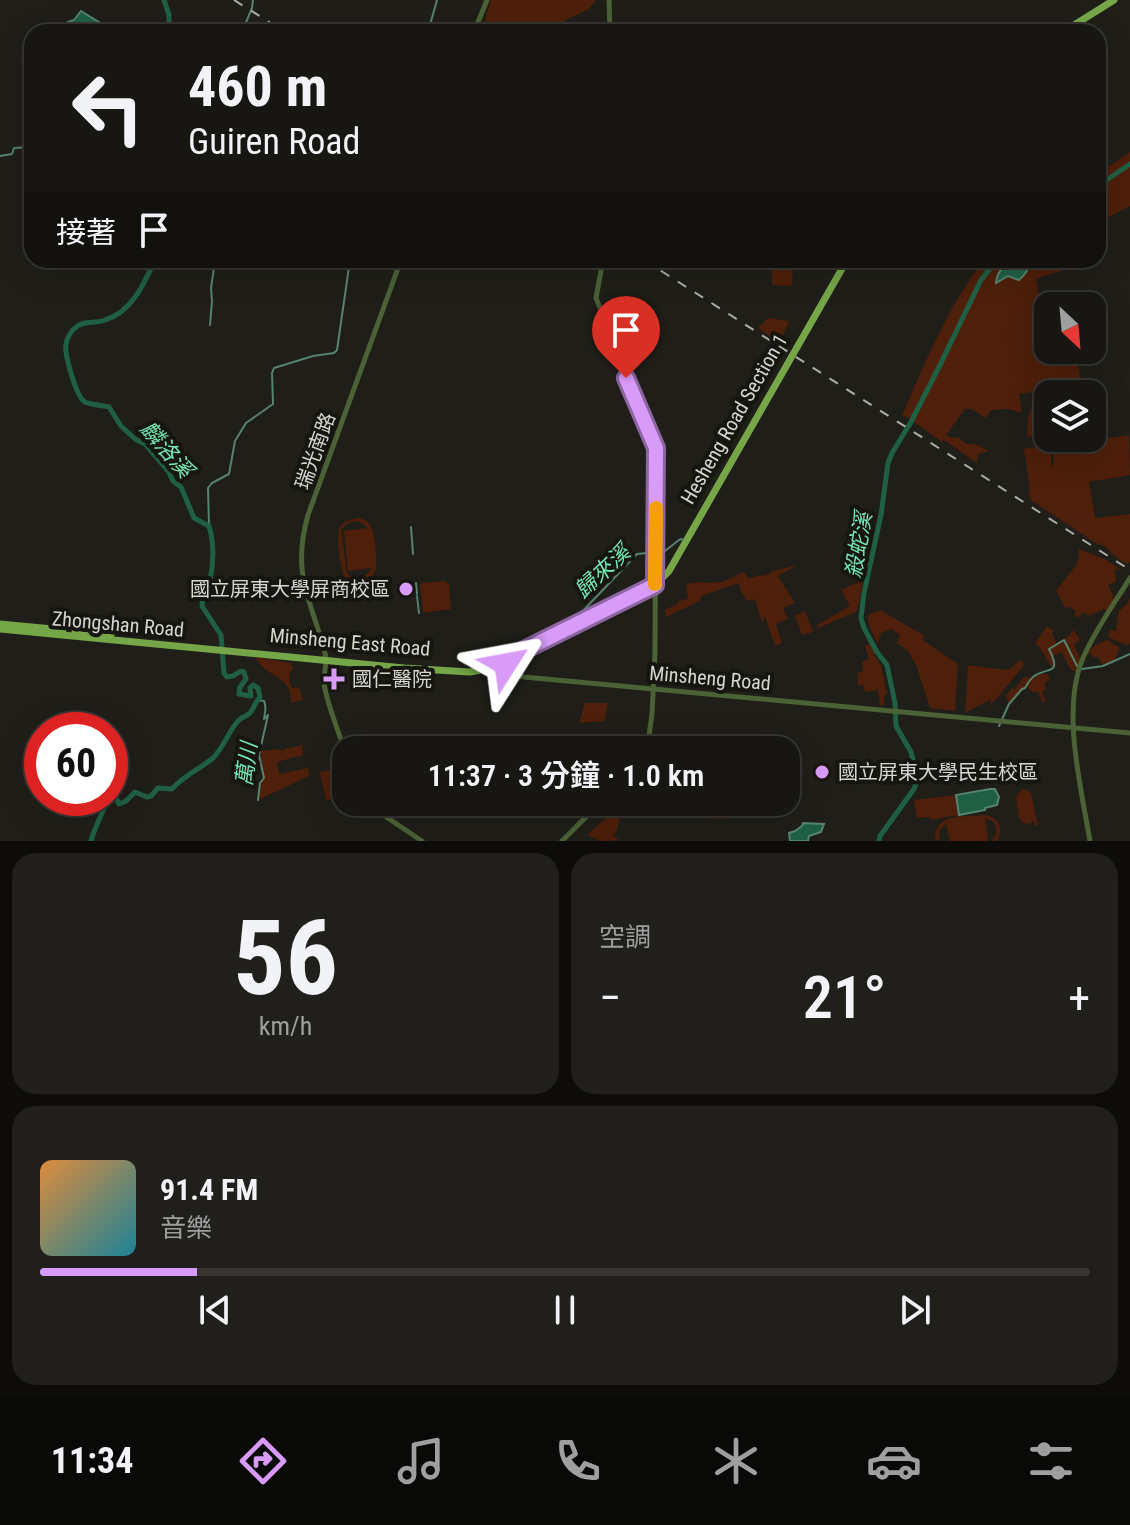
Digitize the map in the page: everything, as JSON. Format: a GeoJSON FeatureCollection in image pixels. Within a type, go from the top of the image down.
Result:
{"type":"FeatureCollection","features":[{"type":"Feature","properties":{"kind":"main road"},"geometry":{"type":"LineString","coordinates":[[1068,24],[1107,0]]}},
{"type":"Feature","properties":{"kind":"main road"},"geometry":{"type":"LineString","coordinates":[[1076,24],[1114,0]]}},
{"type":"Feature","properties":{"kind":"main road","name":"Hesheng Road Section 1"},"geometry":{"type":"LineString","coordinates":[[474,670],[508,658],[655,582],[686,540],[840,268]]}},
{"type":"Feature","properties":{"kind":"main road","name":"Hesheng Road Section 1"},"geometry":{"type":"LineString","coordinates":[[474,670],[655,582]]}},
{"type":"Feature","properties":{"kind":"main road","name":"Zhongshan Road"},"geometry":{"type":"LineString","coordinates":[[0,626],[232,649]]}},
{"type":"Feature","properties":{"kind":"main road","name":"Minsheng East Road"},"geometry":{"type":"LineString","coordinates":[[232,649],[474,670]]}},
{"type":"Feature","properties":{"kind":"main road"},"geometry":{"type":"LineString","coordinates":[[508,658],[506,667],[510,676]]}},
{"type":"Feature","properties":{"kind":"street"},"geometry":{"type":"LineString","coordinates":[[477,24],[487,0]]}},
{"type":"Feature","properties":{"kind":"street"},"geometry":{"type":"LineString","coordinates":[[609,0],[610,24]]}},
{"type":"Feature","properties":{"kind":"street","name":"瑞光南路"},"geometry":{"type":"LineString","coordinates":[[340,736],[324,684],[326,659],[305,593],[303,537],[308,515],[398,268]]}},
{"type":"Feature","properties":{"kind":"street"},"geometry":{"type":"LineString","coordinates":[[602,268],[596,298],[656,448],[654,689],[650,736]]}},
{"type":"Feature","properties":{"kind":"street"},"geometry":{"type":"LineString","coordinates":[[1090,841],[1073,728],[1074,699],[1080,668],[1097,631],[1130,578]]}},
{"type":"Feature","properties":{"kind":"street","name":"Minsheng East Road"},"geometry":{"type":"LineString","coordinates":[[474,670],[524,677]]}},
{"type":"Feature","properties":{"kind":"street","name":"Minsheng Road"},"geometry":{"type":"LineString","coordinates":[[524,677],[1073,728]]}},
{"type":"Feature","properties":{"kind":"street"},"geometry":{"type":"LineString","coordinates":[[1073,728],[1130,733]]}},
{"type":"Feature","properties":{"kind":"street"},"geometry":{"type":"LineString","coordinates":[[385,816],[422,841]]}},
{"type":"Feature","properties":{"kind":"street"},"geometry":{"type":"LineString","coordinates":[[562,841],[587,816]]}},
{"type":"Feature","properties":{"kind":"shaded area"},"geometry":{"type":"Polygon","coordinates":[[[491,0],[596,0],[589,9],[564,24],[485,24],[491,0]]]}},
{"type":"Feature","properties":{"kind":"shaded area"},"geometry":{"type":"Polygon","coordinates":[[[81,11],[101,24],[68,24],[81,11]]]}},
{"type":"Feature","properties":{"kind":"shaded area"},"geometry":{"type":"Polygon","coordinates":[[[1130,152],[1130,206],[1106,219],[1106,168],[1130,152]]]}},
{"type":"Feature","properties":{"kind":"shaded area"},"geometry":{"type":"Polygon","coordinates":[[[772,268],[793,268],[792,286],[772,285],[772,268]]]}},
{"type":"Feature","properties":{"kind":"shaded area"},"geometry":{"type":"Polygon","coordinates":[[[978,268],[1069,268],[1036,279],[1038,292],[1034,292],[1034,364],[1078,364],[1080,380],[1034,380],[1034,392],[1019,394],[1022,413],[1008,409],[991,410],[986,418],[965,409],[946,435],[989,451],[978,454],[977,463],[902,416],[948,316],[978,268]]]}},
{"type":"Feature","properties":{"kind":"shaded area"},"geometry":{"type":"Polygon","coordinates":[[[1005,268],[1028,268],[1019,280],[1008,276],[996,283],[1005,268]]]}},
{"type":"Feature","properties":{"kind":"shaded area"},"geometry":{"type":"Polygon","coordinates":[[[768,318],[789,321],[780,343],[758,328],[768,318]]]}},
{"type":"Feature","properties":{"kind":"shaded area"},"geometry":{"type":"Polygon","coordinates":[[[1034,406],[1034,436],[1027,437],[1028,423],[1034,406]]]}},
{"type":"Feature","properties":{"kind":"shaded area"},"geometry":{"type":"Polygon","coordinates":[[[1129,435],[1130,475],[1089,482],[1095,518],[1130,514],[1130,562],[1127,564],[1102,544],[1098,542],[1100,546],[1031,500],[1028,493],[1024,449],[1034,447],[1034,452],[1050,452],[1052,466],[1053,452],[1106,452],[1106,438],[1129,435]]]}},
{"type":"Feature","properties":{"kind":"shaded area"},"geometry":{"type":"Polygon","coordinates":[[[870,516],[874,518],[859,603],[856,612],[818,628],[817,625],[850,606],[841,590],[857,583],[861,561],[866,560],[867,552],[863,550],[870,516]]]}},
{"type":"Feature","properties":{"kind":"shaded area"},"geometry":{"type":"Polygon","coordinates":[[[360,518],[370,525],[376,557],[374,574],[365,581],[357,582],[349,580],[344,574],[338,539],[342,524],[360,518]],[[359,521],[348,523],[341,530],[347,573],[357,578],[372,568],[348,571],[344,531],[368,528],[359,521]]]}},
{"type":"Feature","properties":{"kind":"shaded area"},"geometry":{"type":"Polygon","coordinates":[[[1079,549],[1105,559],[1121,570],[1115,569],[1116,582],[1108,585],[1116,601],[1109,612],[1104,609],[1089,616],[1083,612],[1078,618],[1074,615],[1076,611],[1068,606],[1066,609],[1056,591],[1077,564],[1079,549]]]}},
{"type":"Feature","properties":{"kind":"shaded area"},"geometry":{"type":"Polygon","coordinates":[[[797,565],[778,576],[795,603],[783,608],[788,619],[776,624],[782,643],[775,646],[765,617],[762,623],[755,599],[748,601],[739,583],[701,596],[700,601],[666,617],[665,610],[680,600],[688,599],[686,584],[722,582],[744,572],[748,578],[797,565]]]}},
{"type":"Feature","properties":{"kind":"shaded area"},"geometry":{"type":"Polygon","coordinates":[[[445,581],[449,584],[451,609],[423,613],[420,585],[445,581]]]}},
{"type":"Feature","properties":{"kind":"shaded area"},"geometry":{"type":"Polygon","coordinates":[[[1130,598],[1128,646],[1108,637],[1111,630],[1116,631],[1119,611],[1130,598]]]}},
{"type":"Feature","properties":{"kind":"shaded area"},"geometry":{"type":"Polygon","coordinates":[[[880,610],[925,636],[923,640],[958,664],[955,711],[930,708],[916,665],[908,651],[897,643],[900,635],[892,629],[881,633],[878,644],[869,626],[868,615],[880,610]]]}},
{"type":"Feature","properties":{"kind":"shaded area"},"geometry":{"type":"Polygon","coordinates":[[[805,611],[813,632],[802,635],[795,616],[789,618],[805,611]]]}},
{"type":"Feature","properties":{"kind":"shaded area"},"geometry":{"type":"Polygon","coordinates":[[[1047,626],[1054,631],[1052,634],[1057,644],[1074,630],[1080,640],[1074,645],[1082,660],[1079,673],[1070,669],[1062,652],[1053,656],[1053,668],[1035,643],[1047,626]]]}},
{"type":"Feature","properties":{"kind":"shaded area"},"geometry":{"type":"Polygon","coordinates":[[[1107,640],[1120,648],[1114,662],[1103,666],[1098,657],[1085,654],[1107,640]]]}},
{"type":"Feature","properties":{"kind":"shaded area"},"geometry":{"type":"Polygon","coordinates":[[[873,643],[887,694],[884,695],[884,706],[880,705],[878,690],[865,692],[864,685],[858,686],[858,673],[863,671],[862,662],[869,659],[865,646],[873,643]]]}},
{"type":"Feature","properties":{"kind":"shaded area"},"geometry":{"type":"Polygon","coordinates":[[[256,657],[291,663],[290,683],[292,688],[299,687],[303,700],[291,703],[287,686],[264,668],[256,657]]]}},
{"type":"Feature","properties":{"kind":"shaded area"},"geometry":{"type":"Polygon","coordinates":[[[1021,659],[1024,664],[1022,668],[990,706],[991,699],[965,713],[968,665],[1006,670],[1021,659]]]}},
{"type":"Feature","properties":{"kind":"shaded area"},"geometry":{"type":"Polygon","coordinates":[[[1047,674],[1050,680],[1045,682],[1042,692],[1046,701],[1043,703],[1038,692],[1032,692],[1027,686],[1009,704],[1006,696],[1012,688],[1014,690],[1024,677],[1047,674]]]}},
{"type":"Feature","properties":{"kind":"shaded area"},"geometry":{"type":"Polygon","coordinates":[[[583,703],[608,703],[605,721],[579,723],[583,703]]]}},
{"type":"Feature","properties":{"kind":"shaded area"},"geometry":{"type":"Polygon","coordinates":[[[302,745],[303,755],[277,762],[279,774],[308,768],[309,776],[258,800],[264,777],[260,751],[283,751],[302,745]]]}},
{"type":"Feature","properties":{"kind":"shaded area"},"geometry":{"type":"Polygon","coordinates":[[[332,770],[332,799],[326,800],[320,772],[332,770]]]}},
{"type":"Feature","properties":{"kind":"shaded area"},"geometry":{"type":"Polygon","coordinates":[[[995,789],[999,797],[997,805],[959,815],[956,795],[995,789]]]}},
{"type":"Feature","properties":{"kind":"shaded area"},"geometry":{"type":"Polygon","coordinates":[[[1022,789],[1031,793],[1038,825],[1035,826],[1034,821],[1023,823],[1019,818],[1016,797],[1022,789]]]}},
{"type":"Feature","properties":{"kind":"shaded area"},"geometry":{"type":"Polygon","coordinates":[[[956,795],[959,815],[931,820],[929,817],[917,818],[914,800],[956,795]]]}},
{"type":"Feature","properties":{"kind":"shaded area"},"geometry":{"type":"Polygon","coordinates":[[[984,815],[999,824],[997,841],[992,841],[997,832],[994,822],[985,818],[988,841],[950,841],[946,824],[939,831],[940,841],[935,839],[936,831],[945,821],[984,815]]]}},
{"type":"Feature","properties":{"kind":"shaded area"},"geometry":{"type":"Polygon","coordinates":[[[608,816],[619,816],[613,836],[619,840],[601,841],[587,835],[608,816]]]}},
{"type":"Feature","properties":{"kind":"shaded area"},"geometry":{"type":"Polygon","coordinates":[[[667,816],[725,816],[725,819],[667,816]]]}},
{"type":"Feature","properties":{"kind":"shaded area"},"geometry":{"type":"Polygon","coordinates":[[[803,823],[824,824],[821,832],[809,836],[808,841],[790,841],[789,833],[803,823]]]}},
{"type":"Feature","properties":{"kind":"waterway","name":"麟洛溪"},"geometry":{"type":"LineString","coordinates":[[164,0],[169,24]]}},
{"type":"Feature","properties":{"kind":"waterway"},"geometry":{"type":"LineString","coordinates":[[245,24],[253,0]]}},
{"type":"Feature","properties":{"kind":"waterway"},"geometry":{"type":"LineString","coordinates":[[430,24],[437,0]]}},
{"type":"Feature","properties":{"kind":"waterway"},"geometry":{"type":"LineString","coordinates":[[0,156],[12,154],[14,148],[24,147]]}},
{"type":"Feature","properties":{"kind":"waterway","name":"殺蛇溪"},"geometry":{"type":"LineString","coordinates":[[1106,180],[1130,164]]}},
{"type":"Feature","properties":{"kind":"waterway","name":"麟洛溪"},"geometry":{"type":"LineString","coordinates":[[128,799],[135,792],[147,797],[158,788],[172,789],[213,758],[235,724],[250,713],[260,697],[258,688],[253,685],[250,688],[251,696],[239,694],[246,679],[244,672],[227,677],[224,673],[221,635],[202,606],[212,567],[213,546],[209,526],[194,518],[181,487],[145,444],[121,426],[109,407],[85,402],[69,365],[66,344],[72,331],[82,324],[105,320],[123,311],[136,296],[151,268]]}},
{"type":"Feature","properties":{"kind":"waterway"},"geometry":{"type":"LineString","coordinates":[[210,325],[214,268]]}},
{"type":"Feature","properties":{"kind":"waterway"},"geometry":{"type":"LineString","coordinates":[[209,526],[208,488],[229,474],[235,441],[246,423],[273,404],[274,368],[337,350],[349,268]]}},
{"type":"Feature","properties":{"kind":"waterway","name":"殺蛇溪"},"geometry":{"type":"LineString","coordinates":[[879,841],[918,779],[911,752],[896,726],[887,665],[877,652],[861,618],[888,463],[981,280],[991,268]]}},
{"type":"Feature","properties":{"kind":"waterway"},"geometry":{"type":"LineString","coordinates":[[411,527],[413,554]]}},
{"type":"Feature","properties":{"kind":"waterway","name":"歸來溪"},"geometry":{"type":"LineString","coordinates":[[579,615],[637,554],[665,551],[682,539]]}},
{"type":"Feature","properties":{"kind":"waterway"},"geometry":{"type":"LineString","coordinates":[[416,583],[417,594]]}},
{"type":"Feature","properties":{"kind":"waterway"},"geometry":{"type":"LineString","coordinates":[[417,596],[419,613]]}},
{"type":"Feature","properties":{"kind":"waterway"},"geometry":{"type":"LineString","coordinates":[[999,726],[1009,704],[1032,678],[1054,667],[1049,649],[1064,640],[1077,666]]}},
{"type":"Feature","properties":{"kind":"waterway"},"geometry":{"type":"LineString","coordinates":[[1082,669],[1103,666],[1130,654]]}},
{"type":"Feature","properties":{"kind":"waterway","name":"萬川"},"geometry":{"type":"LineString","coordinates":[[256,700],[264,701],[264,719],[268,715],[259,755],[264,778],[260,783],[258,800]]}},
{"type":"Feature","properties":{"kind":"waterway","name":"麟洛溪"},"geometry":{"type":"LineString","coordinates":[[91,841],[101,816]]}},
{"type":"Feature","properties":{"kind":"railway"},"geometry":{"type":"LineString","coordinates":[[234,0],[272,24]]}},
{"type":"Feature","properties":{"kind":"railway"},"geometry":{"type":"LineString","coordinates":[[657,268],[1130,570]]}},
{"type":"Feature","properties":{"kind":"slow traffic"},"geometry":{"type":"LineString","coordinates":[[655,584],[656,508]]}},
{"type":"Feature","properties":{"kind":"place","name":"國立屏東大學屏商校區"},"geometry":{"type":"Point","coordinates":[406,589]}},
{"type":"Feature","properties":{"kind":"place","name":"國仁醫院"},"geometry":{"type":"Point","coordinates":[334,679]}},
{"type":"Feature","properties":{"kind":"place","name":"國立屏東大學民生校區"},"geometry":{"type":"Point","coordinates":[822,772]}},
{"type":"Feature","properties":{"kind":"route"},"geometry":{"type":"LineString","coordinates":[[506,664],[508,658],[655,585],[656,448],[626,378]]}}]}
